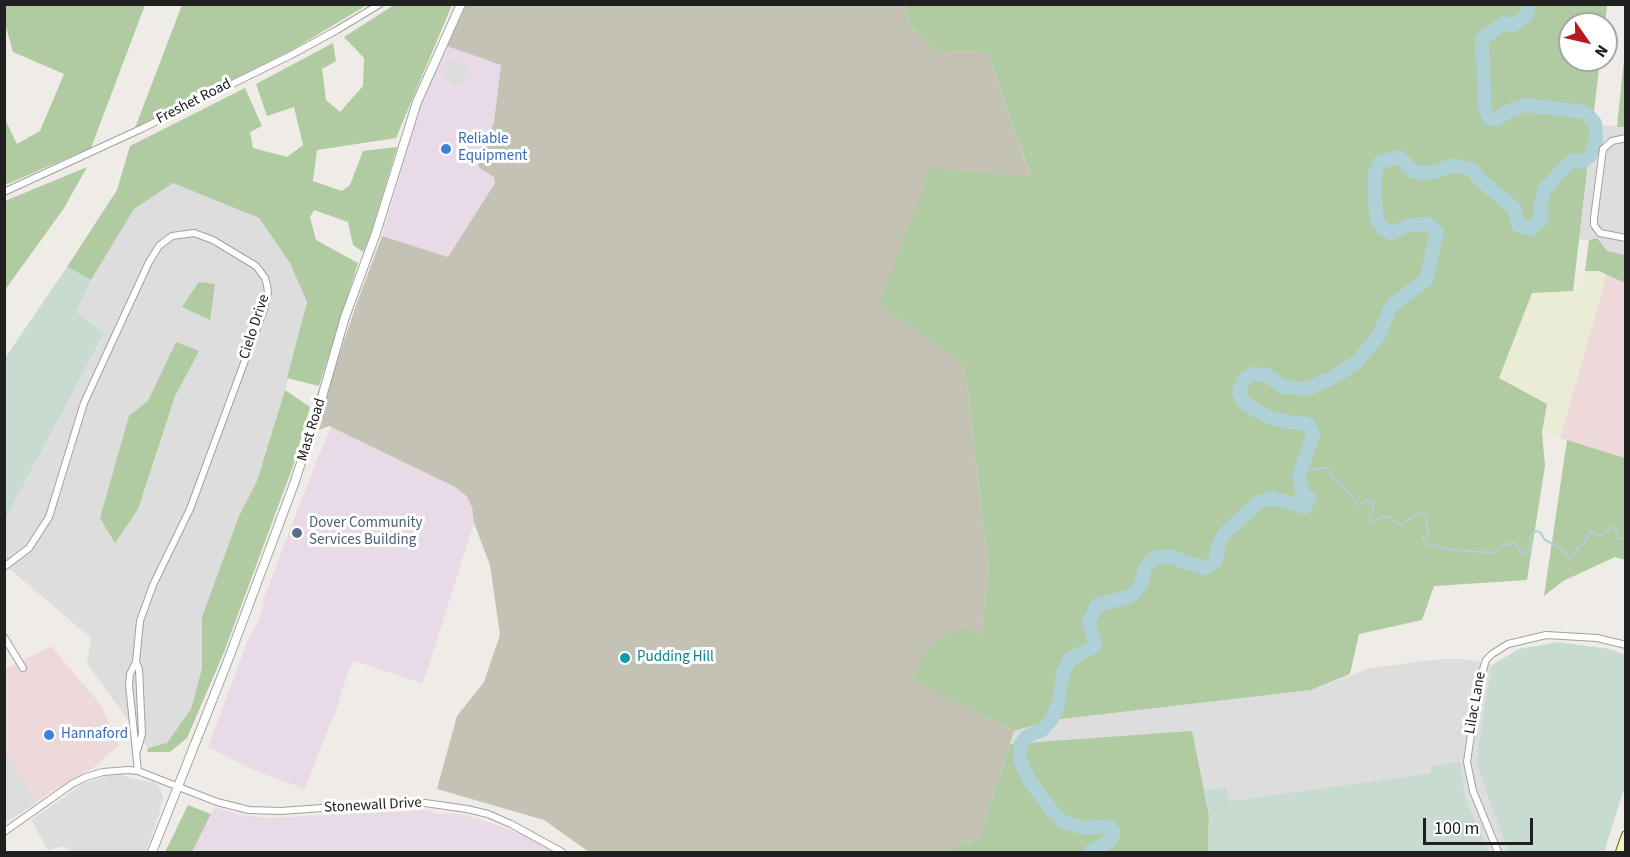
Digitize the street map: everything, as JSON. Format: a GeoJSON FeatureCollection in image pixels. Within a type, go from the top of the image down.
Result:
{"type":"FeatureCollection","features":[{"type":"Feature","properties":{"kind":"main road"},"geometry":{"type":"LineString","coordinates":[[1620,852],[1626,835]]}},
{"type":"Feature","properties":{"kind":"street","name":"Freshet Road"},"geometry":{"type":"LineString","coordinates":[[4,192],[143,128],[291,55],[380,4]]}},
{"type":"Feature","properties":{"kind":"street","name":"Mast Road"},"geometry":{"type":"LineString","coordinates":[[152,852],[230,655],[294,484],[316,420],[345,317],[376,233],[417,102],[460,4]]}},
{"type":"Feature","properties":{"kind":"street"},"geometry":{"type":"LineString","coordinates":[[1626,138],[1612,141],[1604,149],[1594,225],[1600,233],[1626,238]]}},
{"type":"Feature","properties":{"kind":"street","name":"Cielo Drive"},"geometry":{"type":"LineString","coordinates":[[4,567],[29,548],[49,517],[84,403],[149,262],[159,246],[172,237],[194,233],[213,240],[256,266],[267,285],[268,292],[264,309],[190,508],[144,609],[138,632],[136,662],[139,669],[142,734],[137,751],[138,771]]}},
{"type":"Feature","properties":{"kind":"street","name":"Lilac Lane"},"geometry":{"type":"LineString","coordinates":[[1498,852],[1473,791],[1467,762],[1478,686],[1486,660],[1508,644],[1546,635],[1590,637],[1626,645]]}},
{"type":"Feature","properties":{"kind":"street"},"geometry":{"type":"LineString","coordinates":[[4,637],[23,668]]}},
{"type":"Feature","properties":{"kind":"street","name":"Stonewall Drive"},"geometry":{"type":"LineString","coordinates":[[138,771],[231,806],[265,811],[405,802],[447,805],[488,814],[512,824],[562,852]]}},
{"type":"Feature","properties":{"kind":"street"},"geometry":{"type":"LineString","coordinates":[[4,832],[72,784],[86,777],[103,772],[138,771]]}},
{"type":"Feature","properties":{"kind":"shaded area"},"geometry":{"type":"Polygon","coordinates":[[[466,5],[904,5],[910,25],[938,52],[987,51],[1031,178],[880,303],[965,366],[988,566],[982,636],[913,680],[1014,731],[979,838],[943,852],[589,852],[544,820],[437,789],[457,716],[484,682],[500,635],[490,565],[474,523],[472,507],[467,497],[455,487],[329,426],[319,430],[333,374],[382,236],[448,257],[495,183],[494,177],[478,167],[494,122],[501,65],[447,46],[466,5]]]}},
{"type":"Feature","properties":{"kind":"shaded area","name":"Reliable Equipment"},"geometry":{"type":"Polygon","coordinates":[[[447,46],[501,65],[494,122],[478,167],[494,177],[495,183],[448,257],[382,236],[422,101],[447,46]]]}},
{"type":"Feature","properties":{"kind":"shaded area"},"geometry":{"type":"Polygon","coordinates":[[[451,58],[469,67],[460,87],[442,78],[451,58]]]}},
{"type":"Feature","properties":{"kind":"shaded area"},"geometry":{"type":"Polygon","coordinates":[[[1593,124],[1625,127],[1625,255],[1607,251],[1597,238],[1579,239],[1593,124]]]}},
{"type":"Feature","properties":{"kind":"shaded area"},"geometry":{"type":"Polygon","coordinates":[[[173,183],[259,218],[290,263],[307,302],[285,390],[257,481],[239,516],[202,617],[202,668],[191,709],[167,744],[148,748],[87,663],[91,638],[5,565],[4,519],[104,333],[75,312],[91,280],[134,209],[173,183]]]}},
{"type":"Feature","properties":{"kind":"shaded area"},"geometry":{"type":"Polygon","coordinates":[[[1607,274],[1625,283],[1625,458],[1560,438],[1607,274]]]}},
{"type":"Feature","properties":{"kind":"shaded area"},"geometry":{"type":"Polygon","coordinates":[[[331,427],[455,487],[470,501],[474,523],[425,677],[421,683],[353,660],[336,712],[305,789],[258,772],[208,747],[331,427]]]}},
{"type":"Feature","properties":{"kind":"shaded area"},"geometry":{"type":"Polygon","coordinates":[[[51,646],[101,705],[119,745],[93,768],[5,823],[4,670],[51,646]]]}},
{"type":"Feature","properties":{"kind":"shaded area"},"geometry":{"type":"Polygon","coordinates":[[[1440,659],[1464,659],[1492,665],[1476,763],[1508,852],[1489,852],[1465,797],[1460,761],[1432,773],[1230,801],[1226,787],[1204,790],[1192,732],[979,838],[1014,731],[1053,720],[1311,690],[1370,668],[1440,659]]]}},
{"type":"Feature","properties":{"kind":"shaded area"},"geometry":{"type":"Polygon","coordinates":[[[5,750],[36,803],[4,823],[5,750]]]}},
{"type":"Feature","properties":{"kind":"shaded area"},"geometry":{"type":"Polygon","coordinates":[[[123,775],[153,782],[159,786],[163,797],[146,852],[71,852],[64,846],[48,850],[31,820],[84,783],[107,776],[123,775]]]}},
{"type":"Feature","properties":{"kind":"shaded area"},"geometry":{"type":"Polygon","coordinates":[[[215,807],[241,815],[268,818],[426,810],[434,813],[460,814],[538,841],[554,852],[192,852],[215,807]]]}},
{"type":"Feature","properties":{"kind":"green space"},"geometry":{"type":"Polygon","coordinates":[[[8,4],[145,5],[91,148],[5,185],[5,119],[17,144],[40,131],[64,74],[13,52],[5,24],[5,8],[8,4]]]}},
{"type":"Feature","properties":{"kind":"green space"},"geometry":{"type":"Polygon","coordinates":[[[182,4],[367,5],[290,51],[135,128],[182,4]]]}},
{"type":"Feature","properties":{"kind":"green space"},"geometry":{"type":"Polygon","coordinates":[[[394,5],[452,5],[396,138],[317,150],[313,181],[342,191],[350,185],[363,151],[397,147],[363,252],[353,245],[348,222],[314,210],[310,217],[316,240],[358,263],[319,386],[287,378],[307,302],[290,263],[259,218],[173,183],[134,209],[91,280],[67,267],[117,190],[130,146],[245,88],[262,126],[250,132],[253,148],[287,157],[303,145],[294,107],[267,116],[256,84],[333,43],[336,61],[322,69],[326,100],[340,112],[363,86],[364,58],[344,37],[394,5]]]}},
{"type":"Feature","properties":{"kind":"green space"},"geometry":{"type":"Polygon","coordinates":[[[904,5],[1607,5],[1606,12],[1558,12],[1558,72],[1599,72],[1573,291],[1532,293],[1499,378],[1547,404],[1542,432],[1545,466],[1527,580],[1434,586],[1422,620],[1359,634],[1350,674],[1311,690],[1053,720],[1014,731],[913,681],[923,654],[941,636],[965,629],[982,635],[988,566],[965,366],[879,303],[931,168],[1031,177],[987,51],[938,52],[910,25],[904,5]]]}},
{"type":"Feature","properties":{"kind":"green space"},"geometry":{"type":"Polygon","coordinates":[[[1625,50],[1625,127],[1617,127],[1625,50]]]}},
{"type":"Feature","properties":{"kind":"green space"},"geometry":{"type":"Polygon","coordinates":[[[87,167],[64,208],[5,290],[5,201],[87,167]]]}},
{"type":"Feature","properties":{"kind":"green space"},"geometry":{"type":"Polygon","coordinates":[[[1597,238],[1607,251],[1625,255],[1625,283],[1599,271],[1585,271],[1589,240],[1597,238]]]}},
{"type":"Feature","properties":{"kind":"green space"},"geometry":{"type":"Polygon","coordinates":[[[67,267],[91,280],[76,312],[104,333],[5,519],[5,358],[67,267]]]}},
{"type":"Feature","properties":{"kind":"green space"},"geometry":{"type":"Polygon","coordinates":[[[1585,271],[1599,271],[1607,274],[1560,438],[1542,432],[1547,404],[1499,378],[1532,293],[1573,291],[1585,271]]]}},
{"type":"Feature","properties":{"kind":"green space"},"geometry":{"type":"Polygon","coordinates":[[[199,282],[215,284],[210,320],[182,307],[199,282]]]}},
{"type":"Feature","properties":{"kind":"green space"},"geometry":{"type":"Polygon","coordinates":[[[176,342],[199,351],[175,396],[138,509],[115,543],[100,518],[129,416],[148,401],[176,342]]]}},
{"type":"Feature","properties":{"kind":"green space"},"geometry":{"type":"Polygon","coordinates":[[[285,390],[310,407],[293,466],[224,652],[187,738],[170,752],[147,752],[148,748],[167,743],[191,709],[202,668],[202,617],[239,516],[257,481],[285,390]]]}},
{"type":"Feature","properties":{"kind":"green space"},"geometry":{"type":"Polygon","coordinates":[[[1567,440],[1625,458],[1625,560],[1615,557],[1563,581],[1544,596],[1567,440]]]}},
{"type":"Feature","properties":{"kind":"green space"},"geometry":{"type":"Polygon","coordinates":[[[1558,642],[1610,649],[1625,655],[1625,786],[1604,852],[1508,852],[1476,763],[1492,665],[1519,649],[1558,642]]]}},
{"type":"Feature","properties":{"kind":"green space"},"geometry":{"type":"Polygon","coordinates":[[[1192,731],[1209,815],[1208,852],[943,852],[979,838],[1010,744],[1192,731]]]}},
{"type":"Feature","properties":{"kind":"green space"},"geometry":{"type":"Polygon","coordinates":[[[1460,761],[1465,797],[1489,852],[1208,852],[1209,815],[1204,790],[1226,787],[1230,801],[1431,773],[1431,767],[1460,761]]]}},
{"type":"Feature","properties":{"kind":"green space"},"geometry":{"type":"Polygon","coordinates":[[[188,805],[211,814],[192,852],[165,852],[188,805]]]}},
{"type":"Feature","properties":{"kind":"waterway"},"geometry":{"type":"LineString","coordinates":[[1090,852],[1110,841],[1114,832],[1108,826],[1083,828],[1062,821],[1028,778],[1020,760],[1020,745],[1027,736],[1042,730],[1052,719],[1058,704],[1063,673],[1070,659],[1095,646],[1089,622],[1097,605],[1131,596],[1141,585],[1145,568],[1154,558],[1168,556],[1204,568],[1215,562],[1219,543],[1225,533],[1259,502],[1272,498],[1305,507],[1309,498],[1302,492],[1299,475],[1313,435],[1308,424],[1287,422],[1266,416],[1244,403],[1239,392],[1243,380],[1252,374],[1267,375],[1283,387],[1307,389],[1332,378],[1357,362],[1379,335],[1392,305],[1426,280],[1437,232],[1429,224],[1409,225],[1392,233],[1383,229],[1377,220],[1375,202],[1375,174],[1380,162],[1399,157],[1414,172],[1430,173],[1454,165],[1473,170],[1478,178],[1514,208],[1518,225],[1530,229],[1542,219],[1540,209],[1544,190],[1572,160],[1581,162],[1590,156],[1596,140],[1595,123],[1585,112],[1525,105],[1507,112],[1496,120],[1489,118],[1485,108],[1482,39],[1504,23],[1512,26],[1526,16],[1529,4]]}},
{"type":"Feature","properties":{"kind":"waterway"},"geometry":{"type":"LineString","coordinates":[[1299,475],[1319,468],[1327,468],[1333,479],[1340,482],[1358,505],[1367,500],[1371,501],[1374,506],[1369,518],[1371,520],[1376,521],[1381,516],[1389,517],[1401,525],[1420,512],[1426,515],[1428,534],[1422,538],[1429,545],[1435,544],[1444,549],[1493,553],[1501,546],[1513,543],[1517,545],[1522,555],[1529,551],[1530,536],[1535,531],[1540,532],[1545,540],[1559,547],[1571,559],[1577,549],[1584,544],[1590,531],[1600,536],[1614,526],[1618,538],[1626,539]]}},
{"type":"Feature","properties":{"kind":"place","name":"Reliable Equipment"},"geometry":{"type":"Point","coordinates":[446,149]}},
{"type":"Feature","properties":{"kind":"place","name":"Dover Community Services Building"},"geometry":{"type":"Point","coordinates":[297,533]}},
{"type":"Feature","properties":{"kind":"place","name":"Pudding Hill"},"geometry":{"type":"Point","coordinates":[625,658]}},
{"type":"Feature","properties":{"kind":"place","name":"Hannaford"},"geometry":{"type":"Point","coordinates":[49,735]}}]}
